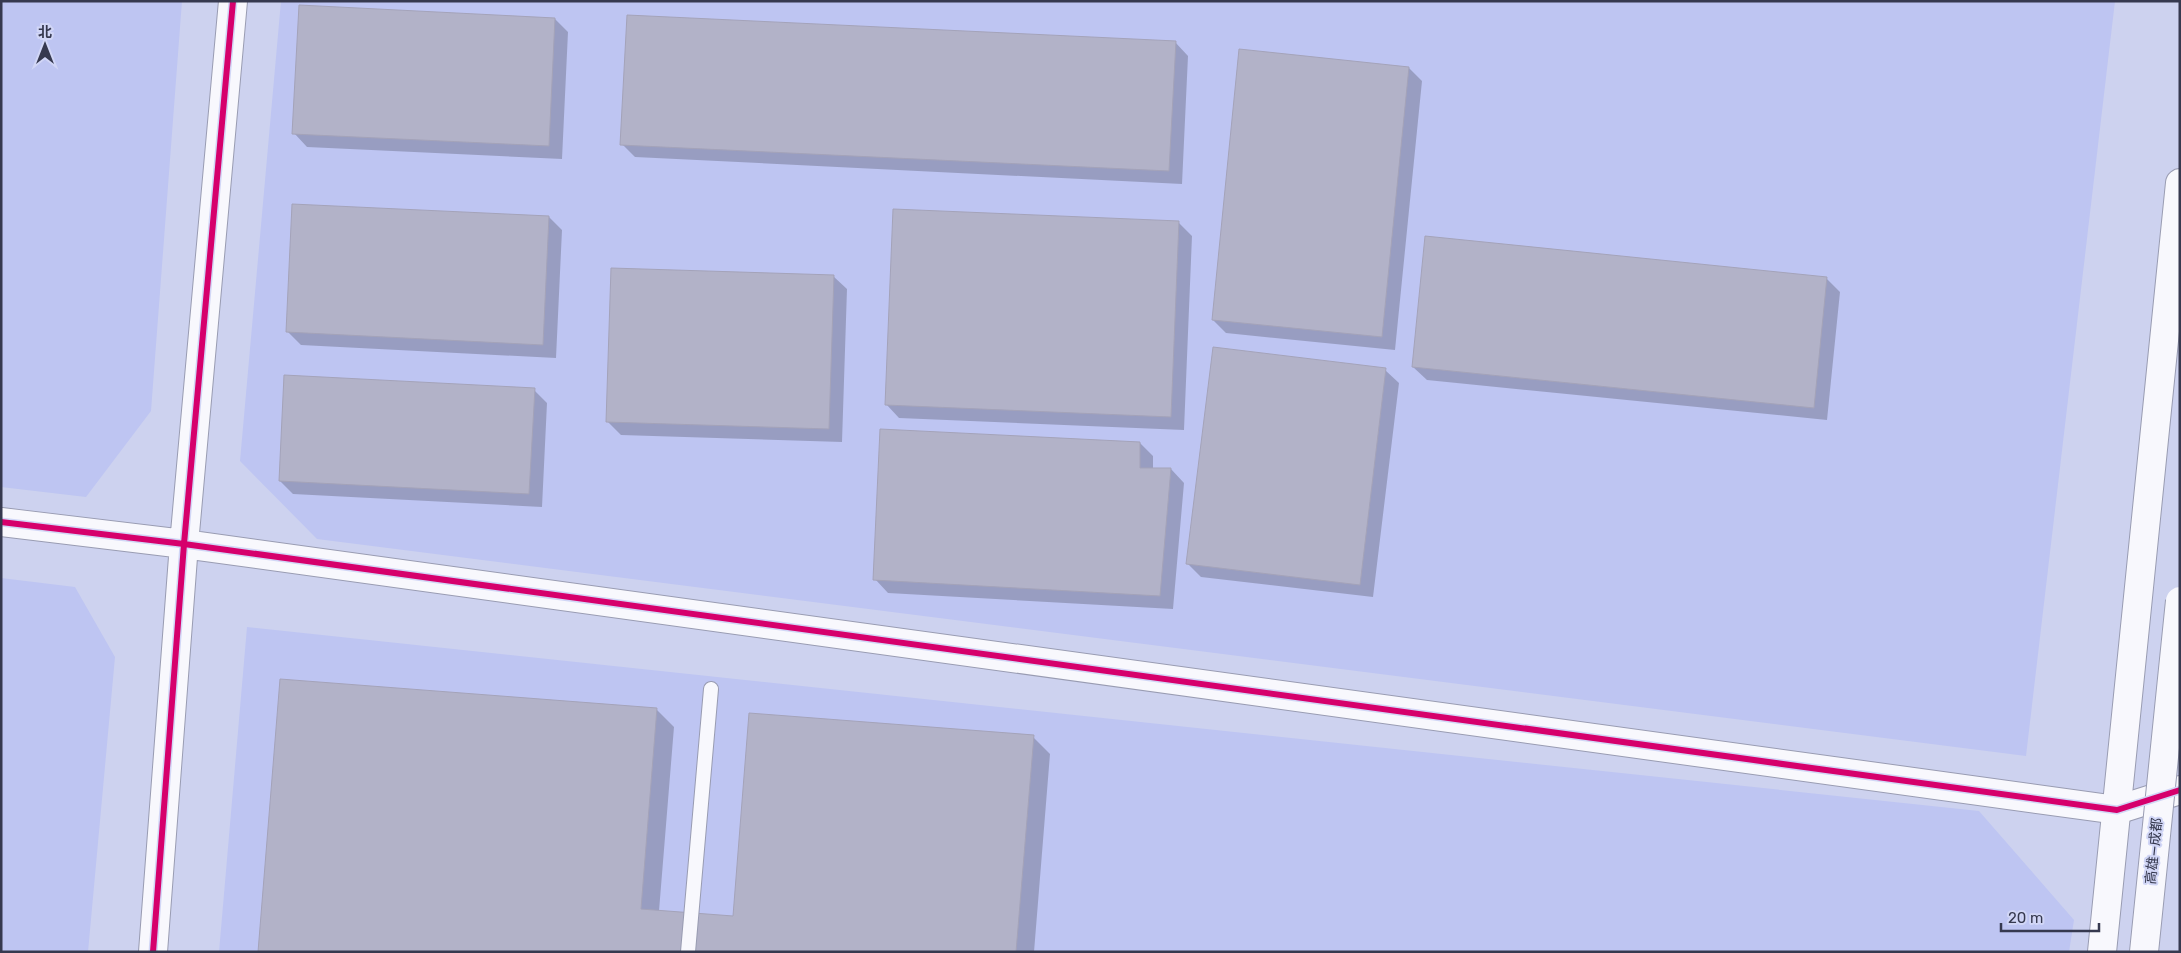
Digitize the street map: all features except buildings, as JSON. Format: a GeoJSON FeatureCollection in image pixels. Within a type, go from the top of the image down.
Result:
{"type":"FeatureCollection","features":[{"type":"Feature","properties":{"kind":"main road"},"geometry":{"type":"LineString","coordinates":[[153,952],[184,544],[233,1]]}},
{"type":"Feature","properties":{"kind":"main road"},"geometry":{"type":"LineString","coordinates":[[2102,952],[2180,183]]}},
{"type":"Feature","properties":{"kind":"main road"},"geometry":{"type":"LineString","coordinates":[[1,522],[184,544],[2117,810],[2180,790]]}},
{"type":"Feature","properties":{"kind":"main road","name":"高雄—成都"},"geometry":{"type":"LineString","coordinates":[[2144,952],[2180,601]]}},
{"type":"Feature","properties":{"kind":"lane"},"geometry":{"type":"LineString","coordinates":[[688,952],[711,688]]}},
{"type":"Feature","properties":{"kind":"shaded area"},"geometry":{"type":"Polygon","coordinates":[[[1,1],[182,1],[151,411],[86,497],[1,487],[1,1]]]}},
{"type":"Feature","properties":{"kind":"shaded area"},"geometry":{"type":"Polygon","coordinates":[[[281,1],[2115,1],[2026,756],[317,539],[240,461],[281,1]]]}},
{"type":"Feature","properties":{"kind":"shaded area"},"geometry":{"type":"Polygon","coordinates":[[[1,578],[75,587],[115,657],[88,952],[1,952],[1,578]]]}},
{"type":"Feature","properties":{"kind":"shaded area"},"geometry":{"type":"Polygon","coordinates":[[[247,627],[1979,811],[2074,920],[2069,952],[219,952],[247,627]]]}},
{"type":"Feature","properties":{"kind":"cycle path"},"geometry":{"type":"LineString","coordinates":[[153,952],[184,544],[233,1]]}},
{"type":"Feature","properties":{"kind":"cycle path"},"geometry":{"type":"LineString","coordinates":[[1,522],[184,544],[2117,810],[2180,790]]}}]}
